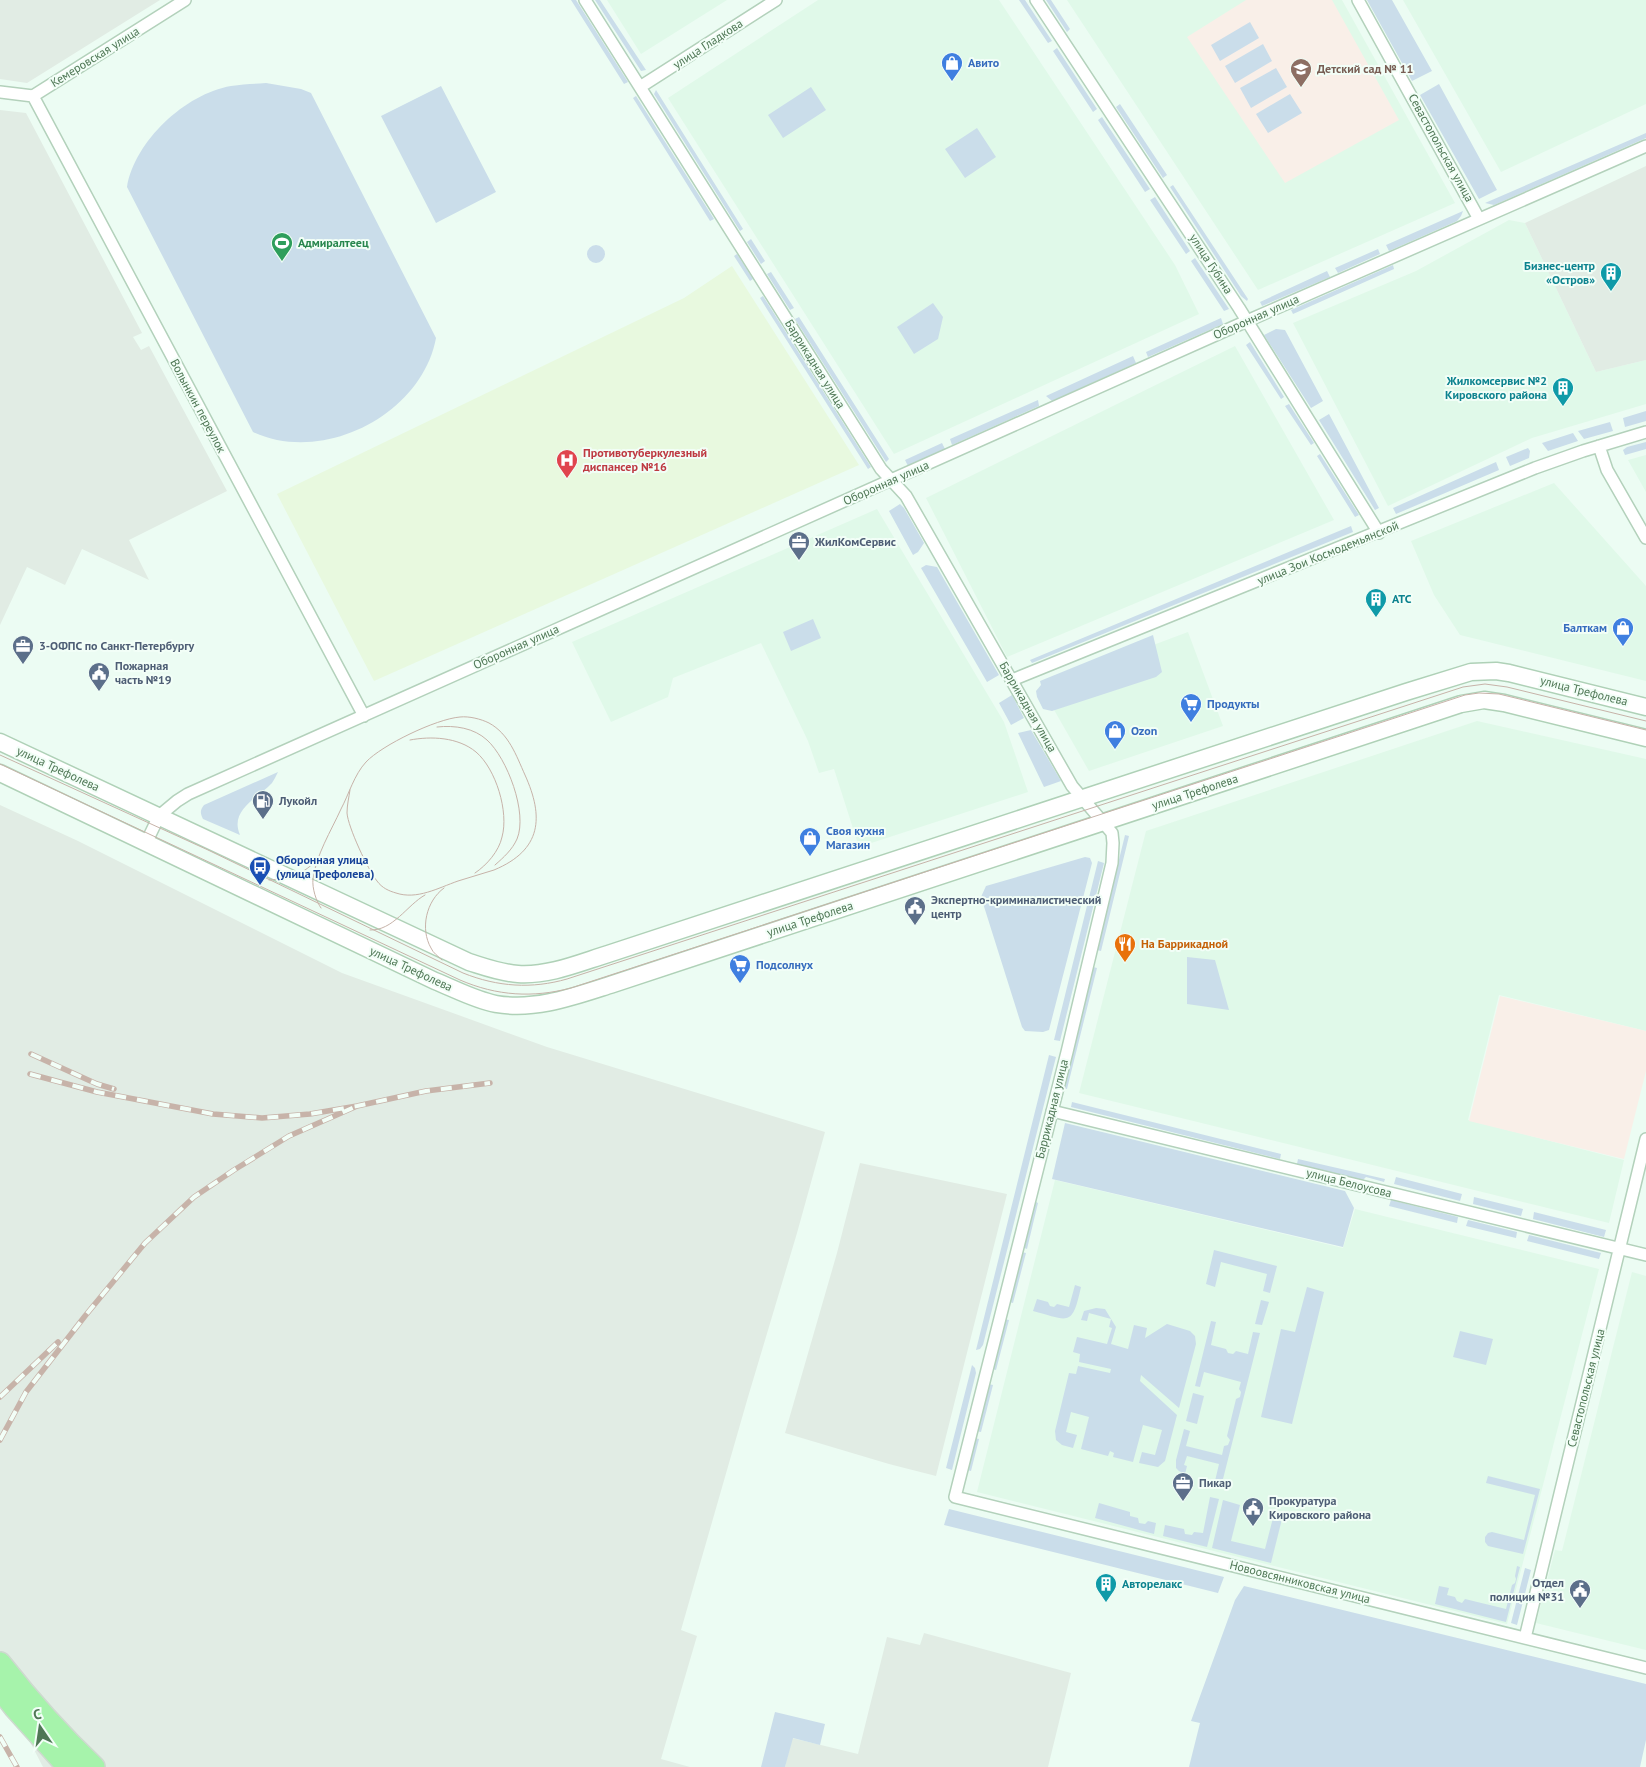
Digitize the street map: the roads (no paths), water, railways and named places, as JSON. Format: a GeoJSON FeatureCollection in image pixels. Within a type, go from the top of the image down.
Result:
{"type":"FeatureCollection","features":[{"type":"Feature","properties":{"kind":"highway"},"geometry":{"type":"LineString","coordinates":[[0,1663],[26,1696],[94,1767]]}},
{"type":"Feature","properties":{"kind":"highway"},"geometry":{"type":"LineString","coordinates":[[0,1689],[68,1767]]}},
{"type":"Feature","properties":{"kind":"main road","name":"улица Трефолева"},"geometry":{"type":"LineString","coordinates":[[0,742],[470,962],[495,970],[517,974],[538,974],[599,956],[1471,672],[1509,673],[1646,707]]}},
{"type":"Feature","properties":{"kind":"main road","name":"улица Трефолева"},"geometry":{"type":"LineString","coordinates":[[0,773],[444,984],[495,1004],[520,1006],[544,1004],[596,990],[1474,701],[1504,702],[1646,738]]}},
{"type":"Feature","properties":{"kind":"street","name":"Кемеровская улица"},"geometry":{"type":"LineString","coordinates":[[33,96],[184,0]]}},
{"type":"Feature","properties":{"kind":"street","name":"Баррикадная улица"},"geometry":{"type":"LineString","coordinates":[[585,0],[881,469],[906,496],[1072,786],[1112,833],[1114,843],[1112,863],[955,1497]]}},
{"type":"Feature","properties":{"kind":"street","name":"улица Гладкова"},"geometry":{"type":"LineString","coordinates":[[640,87],[776,0]]}},
{"type":"Feature","properties":{"kind":"street","name":"улица Губина"},"geometry":{"type":"LineString","coordinates":[[1036,0],[1247,320],[1379,533]]}},
{"type":"Feature","properties":{"kind":"street","name":"Севастопольская улица"},"geometry":{"type":"LineString","coordinates":[[1358,0],[1479,219]]}},
{"type":"Feature","properties":{"kind":"street"},"geometry":{"type":"LineString","coordinates":[[0,92],[33,96]]}},
{"type":"Feature","properties":{"kind":"street","name":"Волынкин переулок"},"geometry":{"type":"LineString","coordinates":[[33,96],[364,716]]}},
{"type":"Feature","properties":{"kind":"street","name":"Оборонная улица"},"geometry":{"type":"LineString","coordinates":[[146,843],[159,816],[188,794],[1247,320],[1646,146]]}},
{"type":"Feature","properties":{"kind":"street","name":"улица Зои Космодемьянской"},"geometry":{"type":"LineString","coordinates":[[1012,680],[1379,533],[1535,468],[1646,432]]}},
{"type":"Feature","properties":{"kind":"street"},"geometry":{"type":"LineString","coordinates":[[1599,446],[1607,470],[1646,538]]}},
{"type":"Feature","properties":{"kind":"street","name":"улица Белоусова"},"geometry":{"type":"LineString","coordinates":[[1052,1111],[1646,1255]]}},
{"type":"Feature","properties":{"kind":"street","name":"Севастопольская улица"},"geometry":{"type":"LineString","coordinates":[[1525,1638],[1646,1139]]}},
{"type":"Feature","properties":{"kind":"street","name":"Новоовсянниковская улица"},"geometry":{"type":"LineString","coordinates":[[955,1497],[1646,1668]]}},
{"type":"Feature","properties":{"kind":"tram line"},"geometry":{"type":"LineString","coordinates":[[0,755],[208,850],[463,973],[502,984],[528,985],[567,979],[1463,687],[1485,684],[1507,687],[1646,721]]}},
{"type":"Feature","properties":{"kind":"tram line"},"geometry":{"type":"LineString","coordinates":[[0,764],[460,980],[501,992],[529,994],[571,988],[1465,695],[1479,693],[1499,694],[1646,730]]}},
{"type":"Feature","properties":{"kind":"tram line"},"geometry":{"type":"LineString","coordinates":[[321,908],[313,883],[317,861],[324,843],[358,773],[366,762],[384,748],[437,722],[460,717],[471,717],[489,723],[502,733],[515,753],[531,790],[535,805],[535,831],[522,853],[494,870],[420,894],[404,895],[381,886],[364,858],[348,819],[347,810],[350,790]]}},
{"type":"Feature","properties":{"kind":"tram line"},"geometry":{"type":"LineString","coordinates":[[437,727],[451,726],[464,728],[482,736],[502,759],[514,786],[518,801],[520,828],[513,847],[495,865]]}},
{"type":"Feature","properties":{"kind":"tram line"},"geometry":{"type":"LineString","coordinates":[[410,740],[435,738],[461,743],[476,752],[495,780],[504,816],[502,837],[492,857],[475,873]]}},
{"type":"Feature","properties":{"kind":"tram line"},"geometry":{"type":"LineString","coordinates":[[269,880],[296,875],[317,859]]}},
{"type":"Feature","properties":{"kind":"tram line"},"geometry":{"type":"LineString","coordinates":[[442,960],[431,948],[426,932],[426,924],[429,908],[433,900],[444,888]]}},
{"type":"Feature","properties":{"kind":"tram line"},"geometry":{"type":"LineString","coordinates":[[370,930],[378,929],[393,922],[425,895]]}},
{"type":"Feature","properties":{"kind":"railway"},"geometry":{"type":"LineString","coordinates":[[31,1054],[97,1084],[114,1089]]}},
{"type":"Feature","properties":{"kind":"railway"},"geometry":{"type":"LineString","coordinates":[[30,1074],[97,1092],[213,1114],[262,1118],[310,1114],[426,1091],[490,1083]]}},
{"type":"Feature","properties":{"kind":"railway"},"geometry":{"type":"LineString","coordinates":[[0,1440],[26,1392],[85,1316],[145,1243],[194,1197],[289,1136],[357,1106]]}},
{"type":"Feature","properties":{"kind":"railway"},"geometry":{"type":"LineString","coordinates":[[0,1397],[58,1342]]}},
{"type":"Feature","properties":{"kind":"railway"},"geometry":{"type":"LineString","coordinates":[[0,1737],[17,1767]]}},
{"type":"Feature","properties":{"kind":"place","name":"Авито"},"geometry":{"type":"Point","coordinates":[952,82]}},
{"type":"Feature","properties":{"kind":"place","name":"Детский сад № 11"},"geometry":{"type":"Point","coordinates":[1301,88]}},
{"type":"Feature","properties":{"kind":"place","name":"Адмиралтеец"},"geometry":{"type":"Point","coordinates":[282,262]}},
{"type":"Feature","properties":{"kind":"place","name":"Бизнес-центр «Остров»"},"geometry":{"type":"Point","coordinates":[1611,292]}},
{"type":"Feature","properties":{"kind":"place","name":"Жилкомсервис №2 Кировского района"},"geometry":{"type":"Point","coordinates":[1563,407]}},
{"type":"Feature","properties":{"kind":"place","name":"Противотуберкулезный диспансер №16"},"geometry":{"type":"Point","coordinates":[567,479]}},
{"type":"Feature","properties":{"kind":"place","name":"ЖилКомСервис"},"geometry":{"type":"Point","coordinates":[799,561]}},
{"type":"Feature","properties":{"kind":"place","name":"АТС"},"geometry":{"type":"Point","coordinates":[1376,618]}},
{"type":"Feature","properties":{"kind":"place","name":"Балткам"},"geometry":{"type":"Point","coordinates":[1623,647]}},
{"type":"Feature","properties":{"kind":"place","name":"3-ОФПС по Санкт-Петербургу"},"geometry":{"type":"Point","coordinates":[23,665]}},
{"type":"Feature","properties":{"kind":"place","name":"Пожарная часть №19"},"geometry":{"type":"Point","coordinates":[99,692]}},
{"type":"Feature","properties":{"kind":"place","name":"Продукты"},"geometry":{"type":"Point","coordinates":[1191,723]}},
{"type":"Feature","properties":{"kind":"place","name":"Ozon"},"geometry":{"type":"Point","coordinates":[1115,750]}},
{"type":"Feature","properties":{"kind":"place","name":"Лукойл"},"geometry":{"type":"Point","coordinates":[263,820]}},
{"type":"Feature","properties":{"kind":"place","name":"Своя кухня Магазин"},"geometry":{"type":"Point","coordinates":[810,857]}},
{"type":"Feature","properties":{"kind":"place","name":"Оборонная улица (улица Трефолева)"},"geometry":{"type":"Point","coordinates":[260,886]}},
{"type":"Feature","properties":{"kind":"place","name":"Экспертно-криминалистический центр"},"geometry":{"type":"Point","coordinates":[915,926]}},
{"type":"Feature","properties":{"kind":"place","name":"На Баррикадной"},"geometry":{"type":"Point","coordinates":[1125,963]}},
{"type":"Feature","properties":{"kind":"place","name":"Подсолнух"},"geometry":{"type":"Point","coordinates":[740,984]}},
{"type":"Feature","properties":{"kind":"place","name":"Пикар"},"geometry":{"type":"Point","coordinates":[1183,1502]}},
{"type":"Feature","properties":{"kind":"place","name":"Прокуратура Кировского района"},"geometry":{"type":"Point","coordinates":[1253,1527]}},
{"type":"Feature","properties":{"kind":"place","name":"Авторелакс"},"geometry":{"type":"Point","coordinates":[1106,1603]}},
{"type":"Feature","properties":{"kind":"place","name":"Отдел полиции №31"},"geometry":{"type":"Point","coordinates":[1580,1609]}}]}
